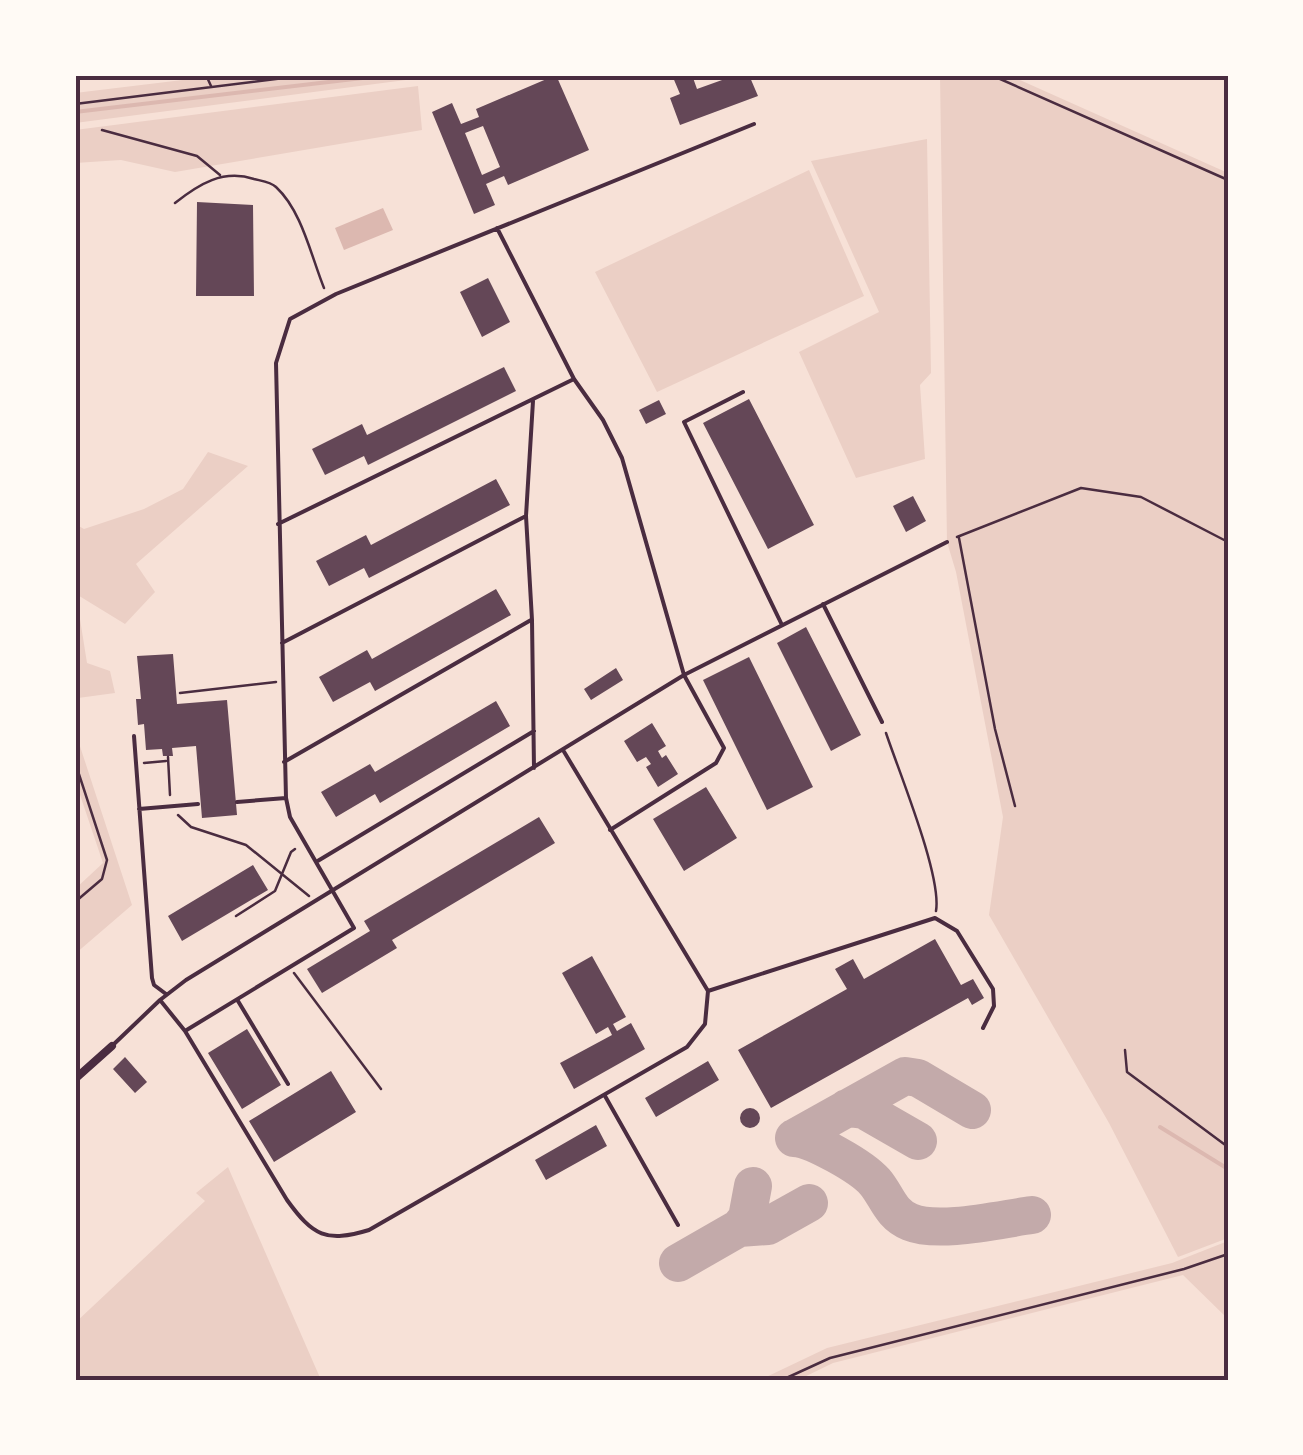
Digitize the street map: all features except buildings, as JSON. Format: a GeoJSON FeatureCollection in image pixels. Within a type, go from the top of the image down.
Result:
{"type":"FeatureCollection","features":[{"type":"Feature","properties":{"kind":"street"},"geometry":{"type":"LineString","coordinates":[[75,1079],[112,1046]]}},
{"type":"Feature","properties":{"kind":"lane"},"geometry":{"type":"LineString","coordinates":[[185,1031],[354,928],[290,816],[286,798],[276,363],[290,319],[328,298],[754,124]]}},
{"type":"Feature","properties":{"kind":"lane"},"geometry":{"type":"LineString","coordinates":[[497,228],[574,379],[603,420],[622,458],[684,675],[722,743],[722,756],[716,763],[610,830]]}},
{"type":"Feature","properties":{"kind":"lane"},"geometry":{"type":"LineString","coordinates":[[278,524],[574,379]]}},
{"type":"Feature","properties":{"kind":"lane"},"geometry":{"type":"LineString","coordinates":[[743,392],[684,422],[782,625]]}},
{"type":"Feature","properties":{"kind":"lane"},"geometry":{"type":"LineString","coordinates":[[533,401],[526,516],[534,768]]}},
{"type":"Feature","properties":{"kind":"lane"},"geometry":{"type":"LineString","coordinates":[[282,644],[526,516]]}},
{"type":"Feature","properties":{"kind":"lane"},"geometry":{"type":"LineString","coordinates":[[112,1046],[166,994],[684,675],[947,542]]}},
{"type":"Feature","properties":{"kind":"lane"},"geometry":{"type":"LineString","coordinates":[[824,604],[882,722]]}},
{"type":"Feature","properties":{"kind":"lane"},"geometry":{"type":"LineString","coordinates":[[284,762],[532,620]]}},
{"type":"Feature","properties":{"kind":"lane"},"geometry":{"type":"LineString","coordinates":[[316,862],[534,731]]}},
{"type":"Feature","properties":{"kind":"lane"},"geometry":{"type":"LineString","coordinates":[[134,736],[152,978],[154,985],[166,994]]}},
{"type":"Feature","properties":{"kind":"lane"},"geometry":{"type":"LineString","coordinates":[[160,1000],[185,1031],[304,1224],[324,1236],[341,1238],[369,1230],[687,1047],[699,1036],[707,1016],[708,991],[563,750]]}},
{"type":"Feature","properties":{"kind":"lane"},"geometry":{"type":"LineString","coordinates":[[237,802],[286,798]]}},
{"type":"Feature","properties":{"kind":"lane"},"geometry":{"type":"LineString","coordinates":[[139,809],[198,804]]}},
{"type":"Feature","properties":{"kind":"lane"},"geometry":{"type":"LineString","coordinates":[[708,991],[935,918],[957,931],[993,989],[994,1006],[983,1028]]}},
{"type":"Feature","properties":{"kind":"lane"},"geometry":{"type":"LineString","coordinates":[[238,1001],[288,1084]]}},
{"type":"Feature","properties":{"kind":"lane"},"geometry":{"type":"LineString","coordinates":[[605,1096],[678,1225]]}},
{"type":"Feature","properties":{"kind":"path"},"geometry":{"type":"LineString","coordinates":[[206,75],[211,86]]}},
{"type":"Feature","properties":{"kind":"path"},"geometry":{"type":"LineString","coordinates":[[75,104],[308,75]]}},
{"type":"Feature","properties":{"kind":"path"},"geometry":{"type":"LineString","coordinates":[[991,75],[1228,180]]}},
{"type":"Feature","properties":{"kind":"path"},"geometry":{"type":"LineString","coordinates":[[102,130],[197,156],[221,176]]}},
{"type":"Feature","properties":{"kind":"path"},"geometry":{"type":"LineString","coordinates":[[175,203],[196,187],[221,176],[240,174],[274,185],[292,208],[328,298]]}},
{"type":"Feature","properties":{"kind":"path"},"geometry":{"type":"LineString","coordinates":[[947,542],[1081,488],[1141,497],[1228,542]]}},
{"type":"Feature","properties":{"kind":"path"},"geometry":{"type":"LineString","coordinates":[[959,537],[995,729],[1015,806]]}},
{"type":"Feature","properties":{"kind":"path"},"geometry":{"type":"LineString","coordinates":[[180,693],[282,682]]}},
{"type":"Feature","properties":{"kind":"path"},"geometry":{"type":"LineString","coordinates":[[882,722],[930,868],[938,900],[935,918]]}},
{"type":"Feature","properties":{"kind":"path"},"geometry":{"type":"LineString","coordinates":[[136,764],[168,759],[173,806],[179,817],[191,826],[246,845],[314,901]]}},
{"type":"Feature","properties":{"kind":"path"},"geometry":{"type":"LineString","coordinates":[[75,762],[107,860],[102,880],[75,902]]}},
{"type":"Feature","properties":{"kind":"path"},"geometry":{"type":"LineString","coordinates":[[236,916],[275,891],[291,852],[304,842]]}},
{"type":"Feature","properties":{"kind":"path"},"geometry":{"type":"LineString","coordinates":[[290,968],[381,1089]]}},
{"type":"Feature","properties":{"kind":"path"},"geometry":{"type":"LineString","coordinates":[[1125,1050],[1127,1072],[1228,1146]]}},
{"type":"Feature","properties":{"kind":"path"},"geometry":{"type":"LineString","coordinates":[[782,1380],[830,1358],[1184,1270],[1228,1254]]}},
{"type":"Feature","properties":{"kind":"shaded area"},"geometry":{"type":"Polygon","coordinates":[[[198,75],[444,75],[75,123],[75,93],[199,78],[198,75]]]}},
{"type":"Feature","properties":{"kind":"shaded area"},"geometry":{"type":"Polygon","coordinates":[[[940,75],[1009,75],[1228,173],[1228,1238],[1178,1257],[1109,1123],[989,915],[1003,817],[947,542],[940,75]]]}},
{"type":"Feature","properties":{"kind":"shaded area"},"geometry":{"type":"Polygon","coordinates":[[[418,86],[422,130],[175,172],[121,160],[75,163],[75,130],[418,86]]]}},
{"type":"Feature","properties":{"kind":"shaded area"},"geometry":{"type":"Polygon","coordinates":[[[927,139],[931,373],[920,385],[925,459],[856,478],[799,352],[879,312],[811,161],[927,139]]]}},
{"type":"Feature","properties":{"kind":"shaded area"},"geometry":{"type":"Polygon","coordinates":[[[809,170],[864,296],[657,392],[595,272],[809,170]]]}},
{"type":"Feature","properties":{"kind":"shaded area"},"geometry":{"type":"Polygon","coordinates":[[[383,208],[393,230],[344,250],[335,228],[383,208]]]}},
{"type":"Feature","properties":{"kind":"shaded area"},"geometry":{"type":"Polygon","coordinates":[[[208,452],[248,466],[136,564],[155,592],[125,624],[76,594],[87,663],[110,671],[115,693],[78,698],[75,688],[75,524],[84,529],[144,509],[183,489],[208,452]]]}},
{"type":"Feature","properties":{"kind":"shaded area"},"geometry":{"type":"Polygon","coordinates":[[[75,731],[132,905],[75,954],[75,889],[103,863],[75,780],[75,731]]]}},
{"type":"Feature","properties":{"kind":"shaded area"},"geometry":{"type":"Polygon","coordinates":[[[228,1167],[321,1380],[75,1380],[75,1323],[205,1201],[196,1193],[228,1167]]]}},
{"type":"Feature","properties":{"kind":"shaded area"},"geometry":{"type":"Polygon","coordinates":[[[1228,1241],[1228,1319],[1183,1275],[833,1363],[798,1380],[760,1380],[827,1348],[1172,1263],[1228,1241]]]}},
{"type":"Feature","properties":{"kind":"waterway"},"geometry":{"type":"LineString","coordinates":[[75,112],[388,75]]}},
{"type":"Feature","properties":{"kind":"waterway"},"geometry":{"type":"LineString","coordinates":[[1160,1127],[1228,1169]]}},
{"type":"Feature","properties":{"kind":"taxiway"},"geometry":{"type":"LineString","coordinates":[[794,1138],[905,1076],[918,1078],[972,1110]]}},
{"type":"Feature","properties":{"kind":"taxiway"},"geometry":{"type":"LineString","coordinates":[[847,1108],[864,1110],[918,1141]]}},
{"type":"Feature","properties":{"kind":"taxiway"},"geometry":{"type":"LineString","coordinates":[[794,1138],[825,1148],[860,1169],[875,1182],[898,1214],[910,1222],[937,1227],[1032,1215]]}},
{"type":"Feature","properties":{"kind":"taxiway"},"geometry":{"type":"LineString","coordinates":[[739,1228],[747,1218],[753,1186]]}},
{"type":"Feature","properties":{"kind":"taxiway"},"geometry":{"type":"LineString","coordinates":[[678,1263],[739,1228],[768,1226],[809,1203]]}}]}
